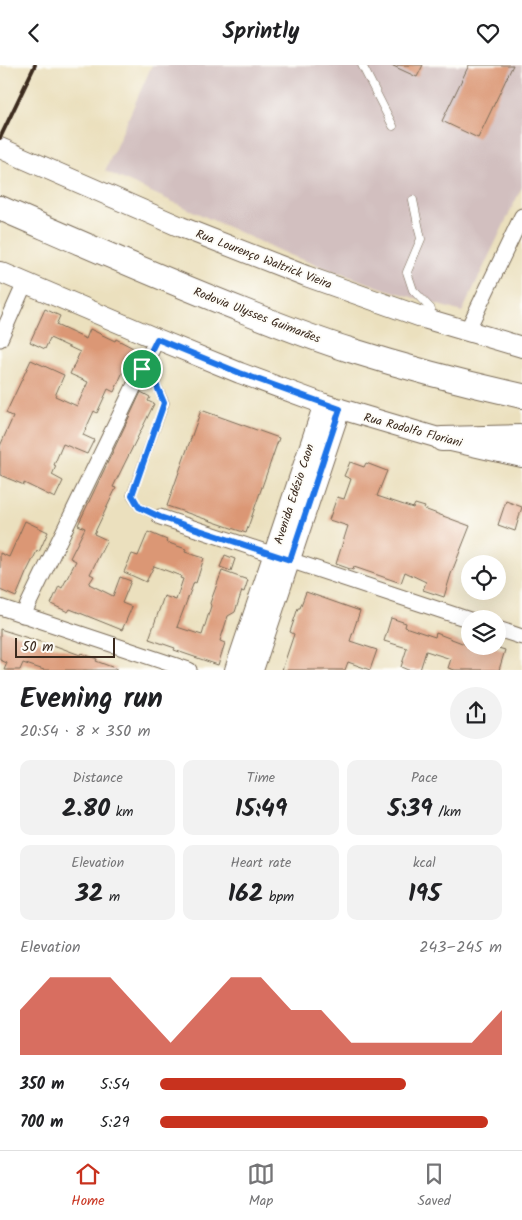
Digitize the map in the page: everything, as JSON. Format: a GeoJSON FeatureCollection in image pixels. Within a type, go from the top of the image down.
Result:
{"type":"FeatureCollection","features":[{"type":"Feature","properties":{"kind":"highway","name":"Rodovia Ulysses Guimarães"},"geometry":{"type":"LineString","coordinates":[[0,208],[211,298],[302,333],[390,362],[522,396]]}},
{"type":"Feature","properties":{"kind":"highway"},"geometry":{"type":"LineString","coordinates":[[442,439],[522,437]]}},
{"type":"Feature","properties":{"kind":"main road","name":"Rua Lourenço Waltrick Vieira"},"geometry":{"type":"LineString","coordinates":[[6,150],[199,234],[306,276],[427,319],[522,347]]}},
{"type":"Feature","properties":{"kind":"main road","name":"Rua Rodolfo Floriani"},"geometry":{"type":"LineString","coordinates":[[0,272],[240,373],[332,407],[442,439],[522,457]]}},
{"type":"Feature","properties":{"kind":"main road","name":"Avenida Edézio Caon"},"geometry":{"type":"LineString","coordinates":[[253,670],[282,557],[332,407]]}},
{"type":"Feature","properties":{"kind":"main road","name":"Avenida Edézio Caon"},"geometry":{"type":"LineString","coordinates":[[235,670],[282,557]]}},
{"type":"Feature","properties":{"kind":"street"},"geometry":{"type":"LineString","coordinates":[[467,331],[522,216]]}},
{"type":"Feature","properties":{"kind":"street"},"geometry":{"type":"LineString","coordinates":[[0,339],[25,283]]}},
{"type":"Feature","properties":{"kind":"street"},"geometry":{"type":"LineString","coordinates":[[23,615],[157,339]]}},
{"type":"Feature","properties":{"kind":"street"},"geometry":{"type":"LineString","coordinates":[[160,517],[461,617]]}},
{"type":"Feature","properties":{"kind":"street"},"geometry":{"type":"LineString","coordinates":[[0,607],[189,670]]}},
{"type":"Feature","properties":{"kind":"street"},"geometry":{"type":"LineString","coordinates":[[506,632],[522,637]]}},
{"type":"Feature","properties":{"kind":"lane"},"geometry":{"type":"LineString","coordinates":[[362,65],[393,126]]}},
{"type":"Feature","properties":{"kind":"lane"},"geometry":{"type":"LineString","coordinates":[[413,200],[421,239],[407,272],[412,290],[431,309]]}},
{"type":"Feature","properties":{"kind":"lane"},"geometry":{"type":"LineString","coordinates":[[142,369],[156,384],[164,403],[132,495],[139,507],[160,517]]}},
{"type":"Feature","properties":{"kind":"shaded area"},"geometry":{"type":"Polygon","coordinates":[[[152,65],[522,65],[522,187],[462,312],[385,289],[289,255],[105,171],[152,65]]]}},
{"type":"Feature","properties":{"kind":"building"},"geometry":{"type":"Polygon","coordinates":[[[391,65],[423,65],[417,77],[391,65]]]}},
{"type":"Feature","properties":{"kind":"building"},"geometry":{"type":"Polygon","coordinates":[[[469,65],[513,65],[478,138],[442,121],[469,65]]]}},
{"type":"Feature","properties":{"kind":"building"},"geometry":{"type":"Polygon","coordinates":[[[45,309],[60,316],[56,325],[86,339],[90,329],[137,350],[129,369],[125,367],[114,392],[108,389],[97,413],[94,411],[83,435],[94,440],[87,454],[63,444],[52,475],[63,481],[55,498],[24,483],[24,485],[0,475],[0,446],[13,417],[6,413],[31,360],[64,375],[55,396],[77,406],[88,382],[70,374],[80,352],[50,338],[45,349],[30,342],[45,309]]]}},
{"type":"Feature","properties":{"kind":"building"},"geometry":{"type":"Polygon","coordinates":[[[141,392],[150,397],[148,401],[154,404],[113,487],[116,488],[94,534],[107,540],[90,574],[94,576],[89,584],[113,596],[120,577],[131,581],[122,603],[132,607],[122,630],[70,609],[68,612],[51,604],[59,586],[62,588],[76,561],[70,558],[85,528],[78,525],[141,392]]]}},
{"type":"Feature","properties":{"kind":"building"},"geometry":{"type":"Polygon","coordinates":[[[201,410],[279,438],[246,533],[167,506],[201,410]]]}},
{"type":"Feature","properties":{"kind":"building"},"geometry":{"type":"Polygon","coordinates":[[[350,462],[364,467],[366,463],[387,471],[377,496],[413,508],[415,504],[425,507],[424,509],[470,526],[444,597],[423,590],[426,582],[405,572],[401,583],[354,567],[353,570],[336,564],[348,526],[329,520],[337,497],[344,499],[351,479],[344,476],[350,462]]]}},
{"type":"Feature","properties":{"kind":"building"},"geometry":{"type":"Polygon","coordinates":[[[506,501],[522,507],[515,531],[498,525],[506,501]]]}},
{"type":"Feature","properties":{"kind":"building"},"geometry":{"type":"Polygon","coordinates":[[[25,521],[48,532],[39,552],[37,551],[26,573],[16,597],[0,590],[0,553],[9,557],[25,521]]]}},
{"type":"Feature","properties":{"kind":"building"},"geometry":{"type":"Polygon","coordinates":[[[148,532],[167,540],[166,542],[186,549],[185,552],[204,558],[196,583],[194,582],[177,627],[202,635],[211,606],[210,603],[222,571],[248,580],[235,612],[228,616],[220,641],[225,643],[218,665],[149,639],[164,596],[176,600],[183,579],[180,578],[181,576],[154,566],[146,582],[124,572],[132,554],[138,556],[148,532]]]}},
{"type":"Feature","properties":{"kind":"building"},"geometry":{"type":"Polygon","coordinates":[[[225,555],[235,559],[231,571],[220,567],[225,555]]]}},
{"type":"Feature","properties":{"kind":"building"},"geometry":{"type":"Polygon","coordinates":[[[306,592],[360,611],[350,641],[377,650],[370,670],[348,662],[345,670],[282,670],[294,634],[290,632],[306,592]]]}},
{"type":"Feature","properties":{"kind":"building"},"geometry":{"type":"Polygon","coordinates":[[[391,618],[406,623],[405,627],[435,637],[436,633],[461,643],[461,655],[504,655],[499,670],[455,670],[448,668],[451,659],[426,651],[420,670],[408,670],[401,667],[407,648],[384,641],[391,618]]]}},
{"type":"Feature","properties":{"kind":"building"},"geometry":{"type":"Polygon","coordinates":[[[0,629],[80,655],[81,653],[117,669],[44,670],[23,663],[20,670],[4,670],[7,663],[0,660],[0,629]]]}},
{"type":"Feature","properties":{"kind":"railway"},"geometry":{"type":"LineString","coordinates":[[0,138],[35,65]]}},
{"type":"Feature","properties":{"kind":"route"},"geometry":{"type":"LineString","coordinates":[[157,339],[240,373],[340,409],[290,560],[160,517],[139,507],[132,495],[164,403],[156,384],[142,369],[157,339]]}}]}
